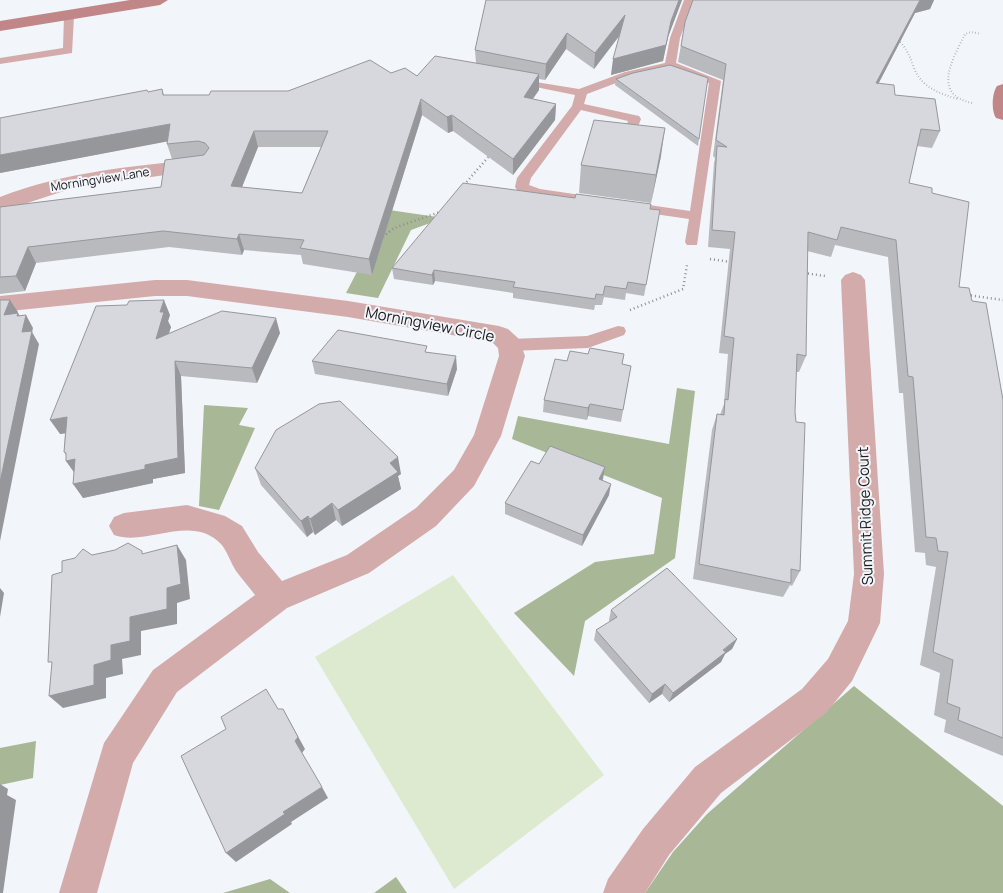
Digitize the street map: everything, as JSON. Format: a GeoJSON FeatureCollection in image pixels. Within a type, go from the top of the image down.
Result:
{"type":"FeatureCollection","features":[{"type":"Feature","properties":{"kind":"street"},"geometry":{"type":"LineString","coordinates":[[0,26],[160,0]]}},
{"type":"Feature","properties":{"kind":"street"},"geometry":{"type":"LineString","coordinates":[[1003,90],[1003,114]]}},
{"type":"Feature","properties":{"kind":"street","name":"Morningview Lane"},"geometry":{"type":"LineString","coordinates":[[0,205],[38,189],[98,177],[202,165]]}},
{"type":"Feature","properties":{"kind":"street","name":"Summit Ridge Court"},"geometry":{"type":"LineString","coordinates":[[622,893],[656,842],[708,780],[814,702],[840,670],[864,623],[869,574],[853,280]]}},
{"type":"Feature","properties":{"kind":"street","name":"Morningview Circle"},"geometry":{"type":"LineString","coordinates":[[0,304],[155,288],[187,288],[404,318],[499,335],[510,346],[512,356],[487,436],[464,478],[426,517],[358,564],[276,598],[165,681],[117,756],[78,893]]}},
{"type":"Feature","properties":{"kind":"street"},"geometry":{"type":"LineString","coordinates":[[124,526],[187,517],[214,525],[231,535],[246,561],[276,598]]}},
{"type":"Feature","properties":{"kind":"lane"},"geometry":{"type":"LineString","coordinates":[[670,65],[675,38],[689,0]]}},
{"type":"Feature","properties":{"kind":"lane"},"geometry":{"type":"LineString","coordinates":[[0,61],[68,51],[69,16]]}},
{"type":"Feature","properties":{"kind":"lane"},"geometry":{"type":"LineString","coordinates":[[692,242],[696,216],[715,81],[670,65],[630,74],[586,89],[581,93],[578,106],[524,178],[522,187],[537,194],[696,216]]}},
{"type":"Feature","properties":{"kind":"lane"},"geometry":{"type":"LineString","coordinates":[[503,78],[581,93]]}},
{"type":"Feature","properties":{"kind":"lane"},"geometry":{"type":"LineString","coordinates":[[578,106],[635,119],[626,144]]}},
{"type":"Feature","properties":{"kind":"lane"},"geometry":{"type":"LineString","coordinates":[[510,346],[588,342],[618,331]]}},
{"type":"Feature","properties":{"kind":"path"},"geometry":{"type":"LineString","coordinates":[[958,99],[949,85],[950,68],[965,34],[971,32],[981,34]]}},
{"type":"Feature","properties":{"kind":"path"},"geometry":{"type":"LineString","coordinates":[[893,38],[907,48],[919,79],[944,95],[1002,110]]}},
{"type":"Feature","properties":{"kind":"path"},"geometry":{"type":"LineString","coordinates":[[462,188],[492,153]]}},
{"type":"Feature","properties":{"kind":"path"},"geometry":{"type":"LineString","coordinates":[[380,243],[389,230],[428,218],[443,210]]}},
{"type":"Feature","properties":{"kind":"path"},"geometry":{"type":"LineString","coordinates":[[708,259],[737,263]]}},
{"type":"Feature","properties":{"kind":"path"},"geometry":{"type":"LineString","coordinates":[[618,331],[627,311],[682,289],[688,262]]}},
{"type":"Feature","properties":{"kind":"path"},"geometry":{"type":"LineString","coordinates":[[795,272],[853,280]]}},
{"type":"Feature","properties":{"kind":"path"},"geometry":{"type":"LineString","coordinates":[[959,294],[1003,300]]}},
{"type":"Feature","properties":{"kind":"green space"},"geometry":{"type":"Polygon","coordinates":[[[389,210],[444,218],[411,230],[378,298],[346,293],[389,210]]]}},
{"type":"Feature","properties":{"kind":"green space"},"geometry":{"type":"Polygon","coordinates":[[[677,388],[695,391],[675,558],[585,621],[574,676],[514,613],[595,562],[654,554],[662,498],[512,439],[518,416],[669,444],[677,388]]]}},
{"type":"Feature","properties":{"kind":"green space"},"geometry":{"type":"Polygon","coordinates":[[[204,405],[248,408],[239,425],[255,428],[219,510],[199,506],[204,405]]]}},
{"type":"Feature","properties":{"kind":"green space"},"geometry":{"type":"Polygon","coordinates":[[[453,575],[604,775],[454,889],[315,657],[453,575]]]}},
{"type":"Feature","properties":{"kind":"green space"},"geometry":{"type":"Polygon","coordinates":[[[854,686],[1003,806],[1003,893],[645,893],[673,852],[707,814],[854,686]]]}},
{"type":"Feature","properties":{"kind":"green space"},"geometry":{"type":"Polygon","coordinates":[[[36,741],[33,778],[0,785],[0,748],[36,741]]]}},
{"type":"Feature","properties":{"kind":"green space"},"geometry":{"type":"Polygon","coordinates":[[[396,877],[407,893],[374,893],[396,877]]]}},
{"type":"Feature","properties":{"kind":"green space"},"geometry":{"type":"Polygon","coordinates":[[[270,879],[290,893],[223,893],[270,879]]]}},
{"type":"Feature","properties":{"kind":"building"},"geometry":{"type":"Polygon","coordinates":[[[486,0],[679,0],[671,21],[666,45],[613,59],[625,15],[595,53],[567,33],[546,64],[475,50],[486,0]]]}},
{"type":"Feature","properties":{"kind":"building"},"geometry":{"type":"Polygon","coordinates":[[[693,0],[920,0],[876,83],[894,85],[895,95],[935,99],[940,131],[921,129],[909,183],[932,188],[932,193],[969,202],[959,287],[969,288],[972,301],[986,303],[1003,400],[1003,738],[958,720],[960,708],[947,703],[953,660],[933,652],[948,552],[938,551],[936,538],[926,537],[913,377],[908,376],[896,240],[841,227],[837,240],[808,232],[806,356],[797,354],[795,412],[796,422],[805,423],[800,571],[791,569],[791,583],[699,564],[717,414],[724,415],[725,399],[728,400],[734,338],[724,336],[735,232],[712,230],[717,146],[727,147],[716,140],[726,64],[681,46],[685,22],[693,0]]]}},
{"type":"Feature","properties":{"kind":"building"},"geometry":{"type":"Polygon","coordinates":[[[435,56],[539,74],[524,97],[556,104],[513,159],[452,115],[447,117],[421,99],[369,259],[300,248],[304,240],[239,234],[237,239],[163,231],[28,247],[16,276],[0,277],[0,207],[161,187],[165,160],[204,155],[209,148],[205,143],[198,141],[167,144],[170,124],[0,155],[0,118],[147,90],[148,92],[162,89],[163,95],[209,95],[211,91],[288,91],[370,60],[391,73],[405,68],[417,76],[435,56]],[[254,131],[231,186],[302,193],[328,131],[254,131]]]}},
{"type":"Feature","properties":{"kind":"building"},"geometry":{"type":"Polygon","coordinates":[[[670,65],[708,78],[699,139],[616,79],[633,73],[670,65]]]}},
{"type":"Feature","properties":{"kind":"building"},"geometry":{"type":"Polygon","coordinates":[[[594,120],[665,128],[656,175],[581,165],[594,120]]]}},
{"type":"Feature","properties":{"kind":"building"},"geometry":{"type":"Polygon","coordinates":[[[463,183],[575,198],[576,194],[651,204],[650,209],[660,210],[646,285],[628,282],[626,289],[605,286],[603,295],[596,294],[595,299],[513,287],[515,282],[434,270],[432,275],[392,268],[463,183]]]}},
{"type":"Feature","properties":{"kind":"building"},"geometry":{"type":"Polygon","coordinates":[[[0,300],[10,300],[4,315],[18,313],[17,316],[26,315],[22,332],[32,331],[0,482],[0,300]]]}},
{"type":"Feature","properties":{"kind":"building"},"geometry":{"type":"Polygon","coordinates":[[[164,300],[160,312],[164,312],[156,339],[222,311],[276,318],[252,368],[175,361],[178,458],[145,465],[145,469],[73,484],[75,459],[66,461],[66,453],[64,452],[67,417],[50,420],[96,306],[127,305],[129,301],[164,300]]]}},
{"type":"Feature","properties":{"kind":"building"},"geometry":{"type":"Polygon","coordinates":[[[338,330],[427,346],[425,352],[456,356],[447,384],[312,361],[338,330]]]}},
{"type":"Feature","properties":{"kind":"building"},"geometry":{"type":"Polygon","coordinates":[[[590,348],[624,354],[622,364],[631,366],[623,410],[590,404],[588,408],[544,400],[555,359],[567,361],[570,351],[588,354],[590,348]]]}},
{"type":"Feature","properties":{"kind":"building"},"geometry":{"type":"Polygon","coordinates":[[[340,401],[398,457],[390,463],[398,472],[338,510],[332,503],[310,519],[308,516],[301,521],[255,468],[276,430],[319,404],[340,401]]]}},
{"type":"Feature","properties":{"kind":"building"},"geometry":{"type":"Polygon","coordinates":[[[550,446],[605,467],[599,479],[611,484],[583,535],[505,503],[531,461],[539,464],[550,446]]]}},
{"type":"Feature","properties":{"kind":"building"},"geometry":{"type":"Polygon","coordinates":[[[128,543],[142,551],[142,554],[177,545],[181,584],[167,588],[167,609],[130,617],[130,641],[111,645],[111,660],[94,665],[94,685],[49,696],[52,662],[48,662],[52,575],[62,572],[62,561],[75,558],[83,549],[92,555],[115,550],[128,543]]]}},
{"type":"Feature","properties":{"kind":"building"},"geometry":{"type":"Polygon","coordinates":[[[667,568],[737,639],[723,650],[726,652],[673,693],[665,684],[652,694],[596,630],[617,617],[611,610],[667,568]]]}},
{"type":"Feature","properties":{"kind":"building"},"geometry":{"type":"Polygon","coordinates":[[[266,689],[278,709],[283,709],[298,737],[295,741],[322,787],[226,853],[181,756],[226,729],[221,717],[266,689]]]}}]}
